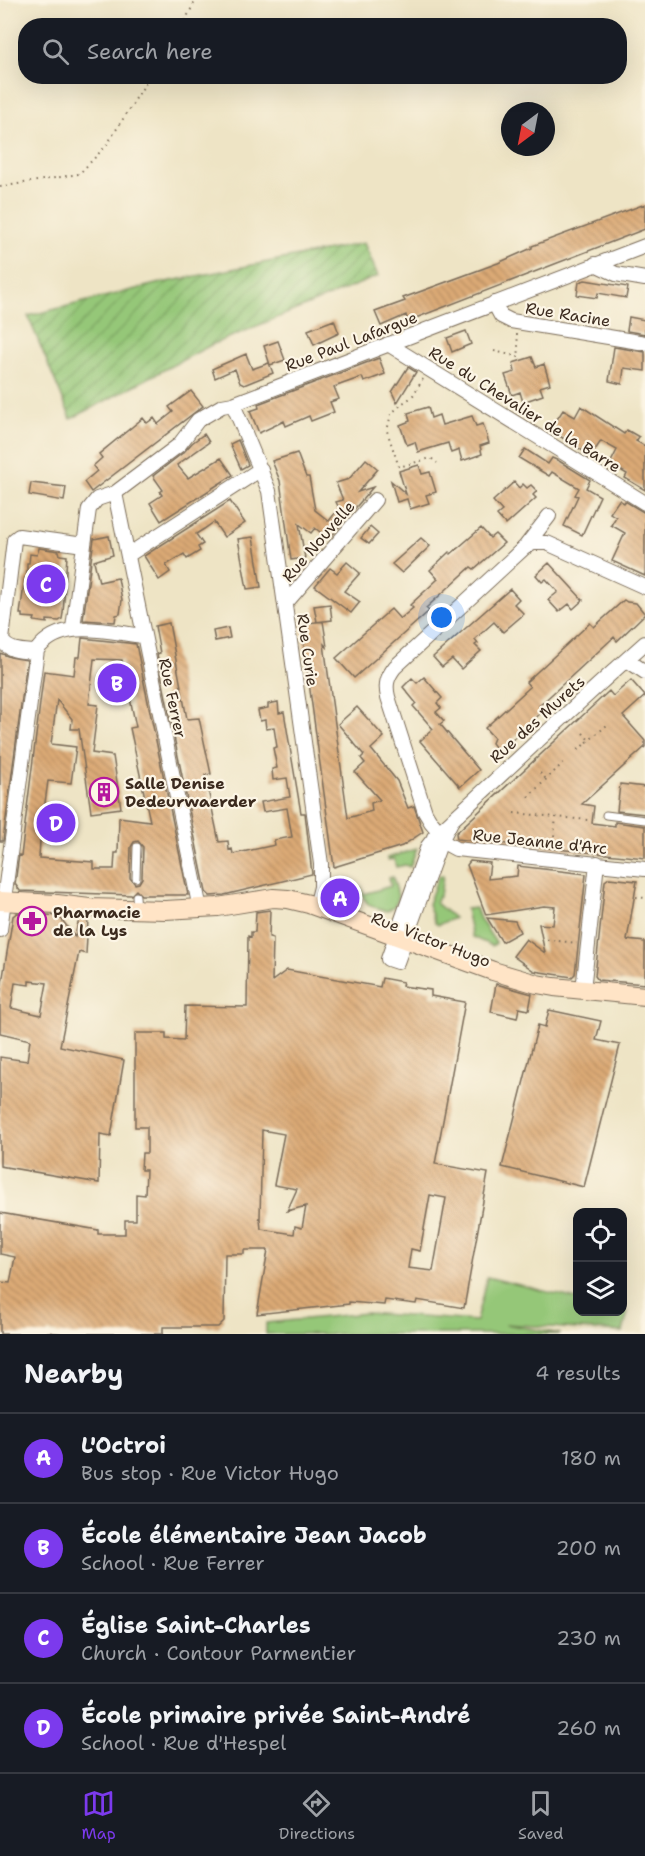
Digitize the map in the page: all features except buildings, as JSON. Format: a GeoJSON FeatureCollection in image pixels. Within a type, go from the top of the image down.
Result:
{"type":"FeatureCollection","features":[{"type":"Feature","properties":{"kind":"main road","name":"Rue Victor Hugo"},"geometry":{"type":"LineString","coordinates":[[3,901],[89,908],[136,902],[200,909],[262,899],[317,902],[403,933],[499,972],[549,986],[645,996]]}},
{"type":"Feature","properties":{"kind":"street","name":"Rue Paul Lafargue"},"geometry":{"type":"LineString","coordinates":[[84,544],[89,509],[97,499],[115,493],[179,444],[198,420],[215,409],[645,246]]}},
{"type":"Feature","properties":{"kind":"street"},"geometry":{"type":"LineString","coordinates":[[595,264],[616,273],[645,279]]}},
{"type":"Feature","properties":{"kind":"street","name":"Rue Racine"},"geometry":{"type":"LineString","coordinates":[[494,303],[501,316],[516,322],[645,343]]}},
{"type":"Feature","properties":{"kind":"street","name":"Rue du Chevalier de la Barre"},"geometry":{"type":"LineString","coordinates":[[388,344],[645,503]]}},
{"type":"Feature","properties":{"kind":"street","name":"Rue Curie"},"geometry":{"type":"LineString","coordinates":[[233,404],[269,490],[321,864],[317,902]]}},
{"type":"Feature","properties":{"kind":"street"},"geometry":{"type":"LineString","coordinates":[[128,555],[261,469]]}},
{"type":"Feature","properties":{"kind":"street","name":"Rue Ferrer"},"geometry":{"type":"LineString","coordinates":[[115,493],[200,909]]}},
{"type":"Feature","properties":{"kind":"street","name":"Rue Nouvelle"},"geometry":{"type":"LineString","coordinates":[[285,604],[375,500]]}},
{"type":"Feature","properties":{"kind":"street"},"geometry":{"type":"LineString","coordinates":[[525,548],[549,516]]}},
{"type":"Feature","properties":{"kind":"street"},"geometry":{"type":"LineString","coordinates":[[36,652],[3,648],[6,544],[19,536],[84,544],[74,628]]}},
{"type":"Feature","properties":{"kind":"street"},"geometry":{"type":"LineString","coordinates":[[439,836],[426,812],[388,697],[386,687],[388,678],[395,667],[533,543],[547,543],[645,587]]}},
{"type":"Feature","properties":{"kind":"street"},"geometry":{"type":"LineString","coordinates":[[0,930],[18,774],[36,652],[47,640],[74,628],[143,636]]}},
{"type":"Feature","properties":{"kind":"street","name":"Rue des Murets"},"geometry":{"type":"LineString","coordinates":[[403,933],[439,836],[452,820],[645,644]]}},
{"type":"Feature","properties":{"kind":"street"},"geometry":{"type":"LineString","coordinates":[[627,660],[645,672]]}},
{"type":"Feature","properties":{"kind":"street","name":"Rue Jeanne d'Arc"},"geometry":{"type":"LineString","coordinates":[[439,836],[456,849],[645,869]]}},
{"type":"Feature","properties":{"kind":"street"},"geometry":{"type":"LineString","coordinates":[[583,990],[597,863]]}},
{"type":"Feature","properties":{"kind":"lane"},"geometry":{"type":"LineString","coordinates":[[606,815],[645,820]]}},
{"type":"Feature","properties":{"kind":"lane"},"geometry":{"type":"LineString","coordinates":[[136,878],[137,847]]}},
{"type":"Feature","properties":{"kind":"path"},"geometry":{"type":"LineString","coordinates":[[186,18],[196,0]]}},
{"type":"Feature","properties":{"kind":"path"},"geometry":{"type":"LineString","coordinates":[[0,187],[79,174],[106,146],[145,84]]}},
{"type":"Feature","properties":{"kind":"path"},"geometry":{"type":"LineString","coordinates":[[494,351],[519,357],[516,322]]}},
{"type":"Feature","properties":{"kind":"path"},"geometry":{"type":"LineString","coordinates":[[430,369],[412,397],[391,414],[387,431],[399,467],[431,458],[437,463]]}},
{"type":"Feature","properties":{"kind":"path"},"geometry":{"type":"LineString","coordinates":[[578,750],[607,725]]}},
{"type":"Feature","properties":{"kind":"path"},"geometry":{"type":"LineString","coordinates":[[583,733],[589,740]]}},
{"type":"Feature","properties":{"kind":"path"},"geometry":{"type":"LineString","coordinates":[[528,797],[563,763]]}},
{"type":"Feature","properties":{"kind":"path"},"geometry":{"type":"LineString","coordinates":[[540,773],[546,779]]}},
{"type":"Feature","properties":{"kind":"path"},"geometry":{"type":"LineString","coordinates":[[514,813],[588,820]]}},
{"type":"Feature","properties":{"kind":"path"},"geometry":{"type":"LineString","coordinates":[[554,836],[556,817]]}},
{"type":"Feature","properties":{"kind":"path"},"geometry":{"type":"LineString","coordinates":[[636,897],[645,898]]}},
{"type":"Feature","properties":{"kind":"path"},"geometry":{"type":"LineString","coordinates":[[542,939],[578,943]]}},
{"type":"Feature","properties":{"kind":"green space"},"geometry":{"type":"Polygon","coordinates":[[[364,243],[378,276],[211,345],[71,419],[28,316],[156,284],[364,243]]]}},
{"type":"Feature","properties":{"kind":"green space"},"geometry":{"type":"Polygon","coordinates":[[[417,849],[410,867],[405,865],[396,867],[394,859],[388,860],[387,858],[417,849]]]}},
{"type":"Feature","properties":{"kind":"green space"},"geometry":{"type":"Polygon","coordinates":[[[439,875],[443,876],[440,895],[435,902],[454,918],[438,925],[435,923],[428,904],[439,875]]]}},
{"type":"Feature","properties":{"kind":"green space"},"geometry":{"type":"Polygon","coordinates":[[[393,877],[398,897],[396,904],[387,911],[369,905],[356,888],[361,887],[364,894],[391,886],[389,878],[393,877]]]}},
{"type":"Feature","properties":{"kind":"green space"},"geometry":{"type":"Polygon","coordinates":[[[476,908],[480,919],[496,943],[492,946],[472,937],[466,909],[476,908]]]}},
{"type":"Feature","properties":{"kind":"green space"},"geometry":{"type":"Polygon","coordinates":[[[487,1277],[573,1298],[573,1316],[627,1316],[623,1332],[505,1324],[561,1334],[266,1334],[266,1323],[366,1313],[476,1321],[487,1277]]]}},
{"type":"Feature","properties":{"kind":"place","name":"Église Saint-Charles"},"geometry":{"type":"Point","coordinates":[46,584]}},
{"type":"Feature","properties":{"kind":"place","name":"École élémentaire Jean Jacob"},"geometry":{"type":"Point","coordinates":[117,683]}},
{"type":"Feature","properties":{"kind":"place","name":"Salle Denise Dedeurwaerder"},"geometry":{"type":"Point","coordinates":[104,792]}},
{"type":"Feature","properties":{"kind":"place","name":"École primaire privée Saint-André"},"geometry":{"type":"Point","coordinates":[56,823]}},
{"type":"Feature","properties":{"kind":"place","name":"L'Octroi"},"geometry":{"type":"Point","coordinates":[340,898]}},
{"type":"Feature","properties":{"kind":"place","name":"Pharmacie de la Lys"},"geometry":{"type":"Point","coordinates":[32,921]}}]}
